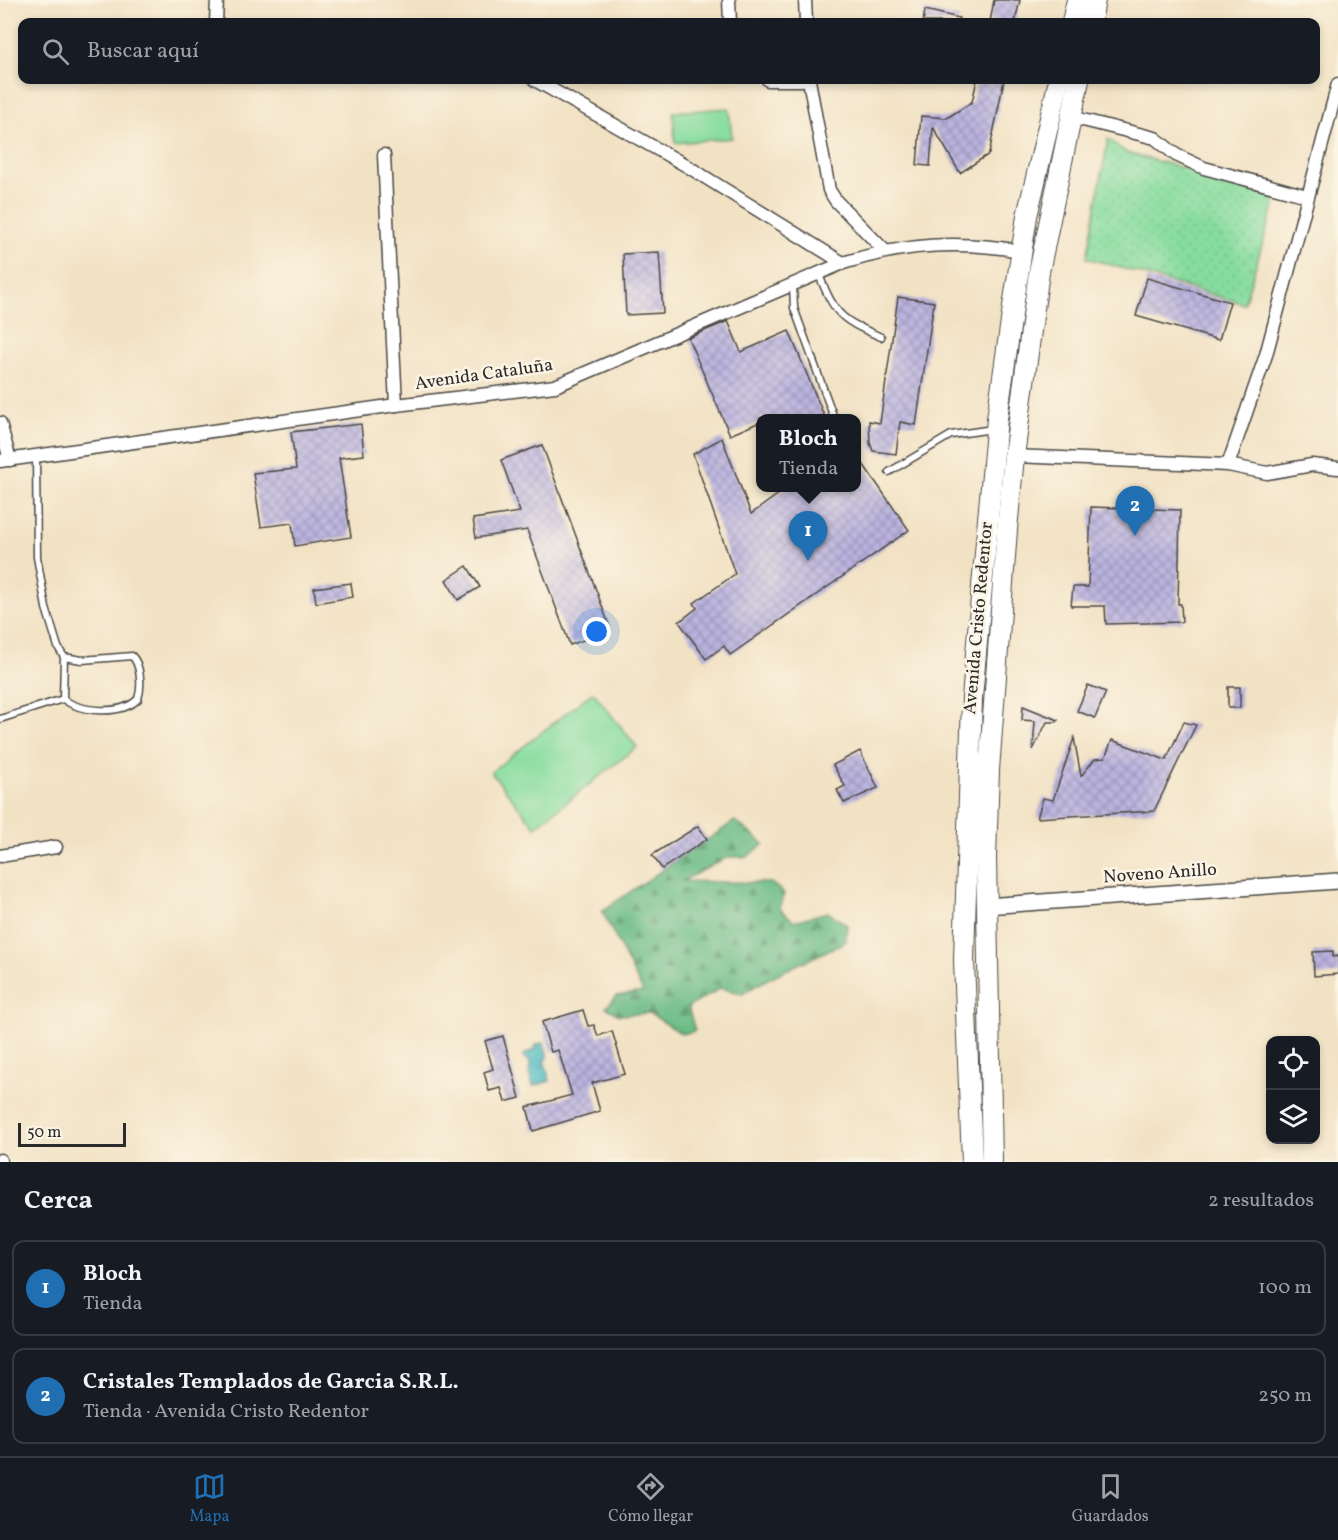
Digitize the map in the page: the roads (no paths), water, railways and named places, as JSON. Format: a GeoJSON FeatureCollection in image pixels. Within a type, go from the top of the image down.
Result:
{"type":"FeatureCollection","features":[{"type":"Feature","properties":{"kind":"highway"},"geometry":{"type":"LineString","coordinates":[[1073,18],[1077,0]]}},
{"type":"Feature","properties":{"kind":"highway"},"geometry":{"type":"LineString","coordinates":[[1092,18],[1095,0]]}},
{"type":"Feature","properties":{"kind":"highway","name":"Avenida Cristo Redentor"},"geometry":{"type":"LineString","coordinates":[[972,1162],[964,960],[967,794],[972,698],[996,429],[1021,251],[1058,84]]}},
{"type":"Feature","properties":{"kind":"highway","name":"Avenida Cristo Redentor"},"geometry":{"type":"LineString","coordinates":[[992,1162],[985,906],[989,770],[1014,456],[1039,272],[1078,84]]}},
{"type":"Feature","properties":{"kind":"street"},"geometry":{"type":"LineString","coordinates":[[216,18],[217,0]]}},
{"type":"Feature","properties":{"kind":"street"},"geometry":{"type":"LineString","coordinates":[[729,0],[730,18]]}},
{"type":"Feature","properties":{"kind":"street"},"geometry":{"type":"LineString","coordinates":[[806,0],[806,18]]}},
{"type":"Feature","properties":{"kind":"street"},"geometry":{"type":"LineString","coordinates":[[542,84],[687,166],[843,263]]}},
{"type":"Feature","properties":{"kind":"street"},"geometry":{"type":"LineString","coordinates":[[810,84],[829,190],[836,201],[884,250]]}},
{"type":"Feature","properties":{"kind":"street"},"geometry":{"type":"LineString","coordinates":[[1228,465],[1266,355],[1338,84]]}},
{"type":"Feature","properties":{"kind":"street"},"geometry":{"type":"LineString","coordinates":[[1071,117],[1155,138],[1176,154],[1204,168],[1307,196]]}},
{"type":"Feature","properties":{"kind":"street"},"geometry":{"type":"LineString","coordinates":[[384,155],[396,405]]}},
{"type":"Feature","properties":{"kind":"street","name":"Avenida Cataluña"},"geometry":{"type":"LineString","coordinates":[[5,460],[396,405],[555,386],[843,263],[884,250],[936,244],[994,246],[1021,251]]}},
{"type":"Feature","properties":{"kind":"street"},"geometry":{"type":"LineString","coordinates":[[0,423],[5,460]]}},
{"type":"Feature","properties":{"kind":"street"},"geometry":{"type":"LineString","coordinates":[[1014,456],[1228,465],[1267,473],[1312,465],[1338,468]]}},
{"type":"Feature","properties":{"kind":"street"},"geometry":{"type":"LineString","coordinates":[[0,856],[56,847]]}},
{"type":"Feature","properties":{"kind":"street","name":"Noveno Anillo"},"geometry":{"type":"LineString","coordinates":[[985,906],[1338,881]]}},
{"type":"Feature","properties":{"kind":"lane"},"geometry":{"type":"LineString","coordinates":[[819,275],[832,307],[851,324],[881,337]]}},
{"type":"Feature","properties":{"kind":"lane"},"geometry":{"type":"LineString","coordinates":[[793,286],[794,308],[833,414]]}},
{"type":"Feature","properties":{"kind":"lane"},"geometry":{"type":"LineString","coordinates":[[889,472],[951,435],[996,429]]}},
{"type":"Feature","properties":{"kind":"lane"},"geometry":{"type":"LineString","coordinates":[[36,456],[37,557],[46,608],[58,648],[64,657],[63,699]]}},
{"type":"Feature","properties":{"kind":"lane"},"geometry":{"type":"LineString","coordinates":[[63,699],[72,706],[91,710],[116,709],[134,704],[140,693],[137,661],[132,656],[82,660],[64,657]]}},
{"type":"Feature","properties":{"kind":"lane"},"geometry":{"type":"LineString","coordinates":[[0,719],[63,699]]}},
{"type":"Feature","properties":{"kind":"water"},"geometry":{"type":"Polygon","coordinates":[[[544,1042],[548,1058],[544,1060],[550,1081],[533,1086],[529,1073],[530,1062],[524,1057],[525,1054],[536,1049],[535,1045],[544,1042]]]}},
{"type":"Feature","properties":{"kind":"place","name":"Cristales Templados de Garcia S.R.L."},"geometry":{"type":"Point","coordinates":[1135,536]}},
{"type":"Feature","properties":{"kind":"place","name":"Bloch"},"geometry":{"type":"Point","coordinates":[808,561]}}]}
